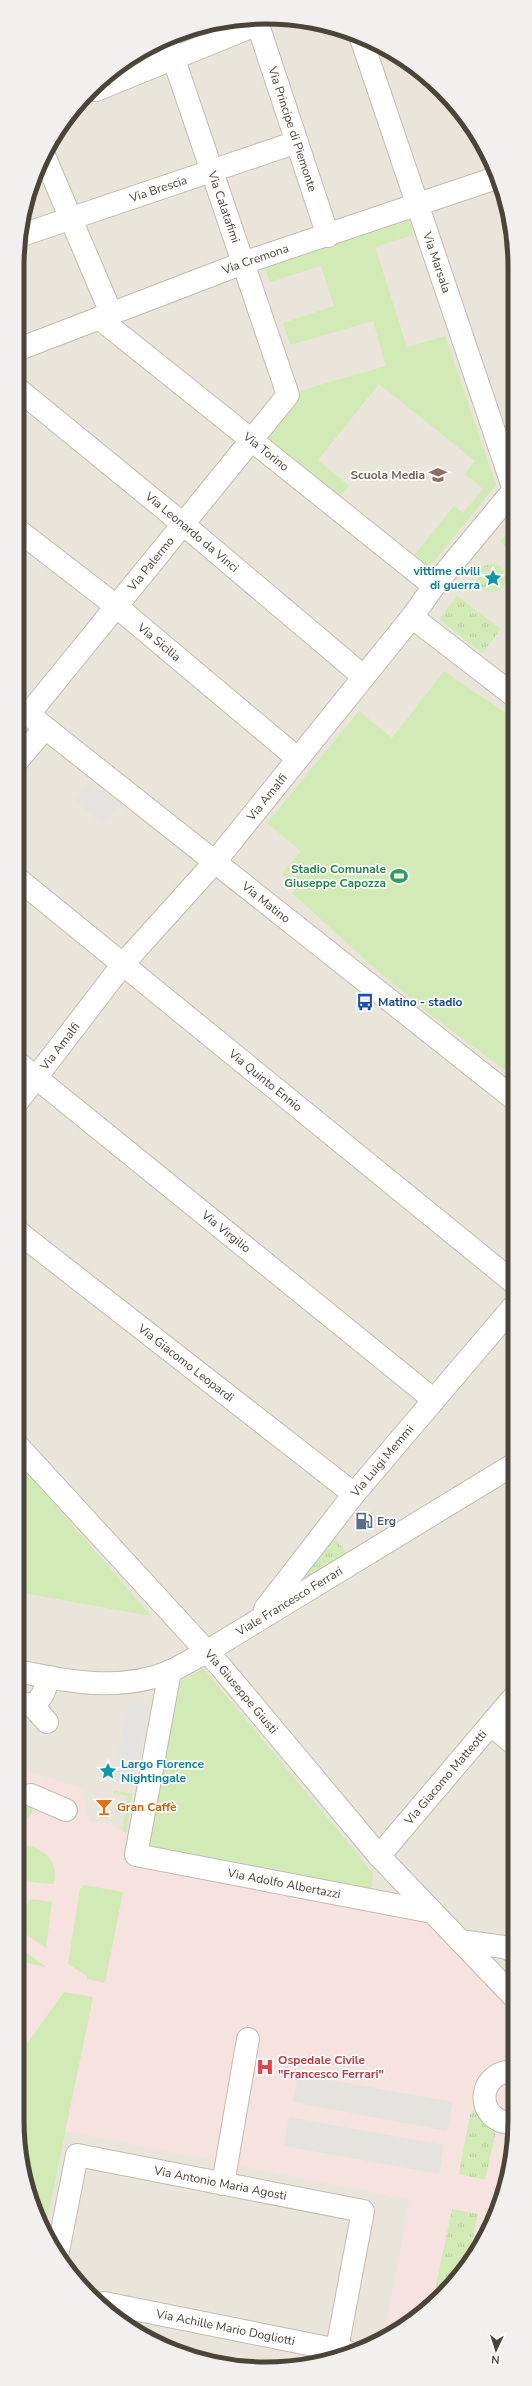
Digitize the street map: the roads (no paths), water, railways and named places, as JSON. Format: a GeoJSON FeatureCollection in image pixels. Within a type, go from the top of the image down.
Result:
{"type":"FeatureCollection","features":[{"type":"Feature","properties":{"kind":"street","name":"Via Principe di Piemonte"},"geometry":{"type":"LineString","coordinates":[[258,24],[328,236]]}},
{"type":"Feature","properties":{"kind":"street"},"geometry":{"type":"LineString","coordinates":[[105,85],[171,50],[252,25]]}},
{"type":"Feature","properties":{"kind":"street","name":"Via Marsala"},"geometry":{"type":"LineString","coordinates":[[363,44],[508,471]]}},
{"type":"Feature","properties":{"kind":"street","name":"Via Calatafimi"},"geometry":{"type":"LineString","coordinates":[[171,50],[288,395]]}},
{"type":"Feature","properties":{"kind":"street","name":"Via Brescia"},"geometry":{"type":"LineString","coordinates":[[26,233],[297,142]]}},
{"type":"Feature","properties":{"kind":"street","name":"Via Torino"},"geometry":{"type":"LineString","coordinates":[[47,163],[71,217],[105,316],[251,441],[434,586]]}},
{"type":"Feature","properties":{"kind":"street","name":"Via Cremona"},"geometry":{"type":"LineString","coordinates":[[24,347],[243,263],[328,236],[492,179]]}},
{"type":"Feature","properties":{"kind":"street","name":"Via Leonardo da Vinci"},"geometry":{"type":"LineString","coordinates":[[24,394],[183,524],[364,677]]}},
{"type":"Feature","properties":{"kind":"street","name":"Via Palermo"},"geometry":{"type":"LineString","coordinates":[[24,710],[116,606],[288,395]]}},
{"type":"Feature","properties":{"kind":"street","name":"Via Amalfi"},"geometry":{"type":"LineString","coordinates":[[24,1093],[123,964],[214,863],[412,617],[434,586],[508,497]]}},
{"type":"Feature","properties":{"kind":"street","name":"Via Sicilia"},"geometry":{"type":"LineString","coordinates":[[24,535],[116,606],[297,758]]}},
{"type":"Feature","properties":{"kind":"street"},"geometry":{"type":"LineString","coordinates":[[412,617],[508,691]]}},
{"type":"Feature","properties":{"kind":"street","name":"Via Matino"},"geometry":{"type":"LineString","coordinates":[[24,712],[508,1094]]}},
{"type":"Feature","properties":{"kind":"street"},"geometry":{"type":"LineString","coordinates":[[24,753],[45,728]]}},
{"type":"Feature","properties":{"kind":"street","name":"Via Quinto Ennio"},"geometry":{"type":"LineString","coordinates":[[24,884],[508,1278]]}},
{"type":"Feature","properties":{"kind":"street","name":"Via Virgilio"},"geometry":{"type":"LineString","coordinates":[[24,1068],[434,1400]]}},
{"type":"Feature","properties":{"kind":"street","name":"Via Giacomo Leopardi"},"geometry":{"type":"LineString","coordinates":[[24,1237],[354,1494]]}},
{"type":"Feature","properties":{"kind":"street","name":"Via Luigi Memmi"},"geometry":{"type":"LineString","coordinates":[[258,1619],[354,1494],[508,1313]]}},
{"type":"Feature","properties":{"kind":"street","name":"Via Giuseppe Giusti"},"geometry":{"type":"LineString","coordinates":[[24,1453],[206,1652],[379,1856],[508,1991]]}},
{"type":"Feature","properties":{"kind":"street","name":"Viale Francesco Ferrari"},"geometry":{"type":"LineString","coordinates":[[24,1672],[72,1682],[119,1683],[170,1671],[206,1652],[508,1468]]}},
{"type":"Feature","properties":{"kind":"street","name":"Via Adolfo Albertazzi"},"geometry":{"type":"LineString","coordinates":[[170,1671],[136,1854],[432,1912]]}},
{"type":"Feature","properties":{"kind":"street"},"geometry":{"type":"LineString","coordinates":[[47,1722],[25,1704],[44,1695],[49,1677]]}},
{"type":"Feature","properties":{"kind":"street","name":"Via Giacomo Matteotti"},"geometry":{"type":"LineString","coordinates":[[379,1856],[508,1704]]}},
{"type":"Feature","properties":{"kind":"street"},"geometry":{"type":"LineString","coordinates":[[491,1725],[508,1739]]}},
{"type":"Feature","properties":{"kind":"street"},"geometry":{"type":"LineString","coordinates":[[30,1795],[66,1810]]}},
{"type":"Feature","properties":{"kind":"street"},"geometry":{"type":"LineString","coordinates":[[460,1941],[508,1949]]}},
{"type":"Feature","properties":{"kind":"street"},"geometry":{"type":"LineString","coordinates":[[223,2184],[248,2039]]}},
{"type":"Feature","properties":{"kind":"street"},"geometry":{"type":"LineString","coordinates":[[508,2072],[500,2073],[493,2077],[485,2090],[484,2097],[485,2104],[493,2117],[508,2123]]}},
{"type":"Feature","properties":{"kind":"street","name":"Via Antonio Maria Agosti"},"geometry":{"type":"LineString","coordinates":[[59,2245],[77,2156],[363,2211],[343,2349]]}},
{"type":"Feature","properties":{"kind":"street","name":"Via Achille Mario Dogliotti"},"geometry":{"type":"LineString","coordinates":[[108,2304],[340,2350]]}},
{"type":"Feature","properties":{"kind":"place","name":"Scuola Media"},"geometry":{"type":"Point","coordinates":[438,475]}},
{"type":"Feature","properties":{"kind":"place","name":"vittime civili di guerra"},"geometry":{"type":"Point","coordinates":[493,578]}},
{"type":"Feature","properties":{"kind":"place","name":"Stadio Comunale Giuseppe Capozza"},"geometry":{"type":"Point","coordinates":[399,876]}},
{"type":"Feature","properties":{"kind":"place","name":"Matino - stadio"},"geometry":{"type":"Point","coordinates":[365,1002]}},
{"type":"Feature","properties":{"kind":"place","name":"Erg"},"geometry":{"type":"Point","coordinates":[364,1521]}},
{"type":"Feature","properties":{"kind":"place","name":"Largo Florence Nightingale"},"geometry":{"type":"Point","coordinates":[108,1771]}},
{"type":"Feature","properties":{"kind":"place","name":"Gran Caffè"},"geometry":{"type":"Point","coordinates":[104,1807]}},
{"type":"Feature","properties":{"kind":"place","name":"Ospedale Civile \"Francesco Ferrari\""},"geometry":{"type":"Point","coordinates":[265,2067]}}]}
